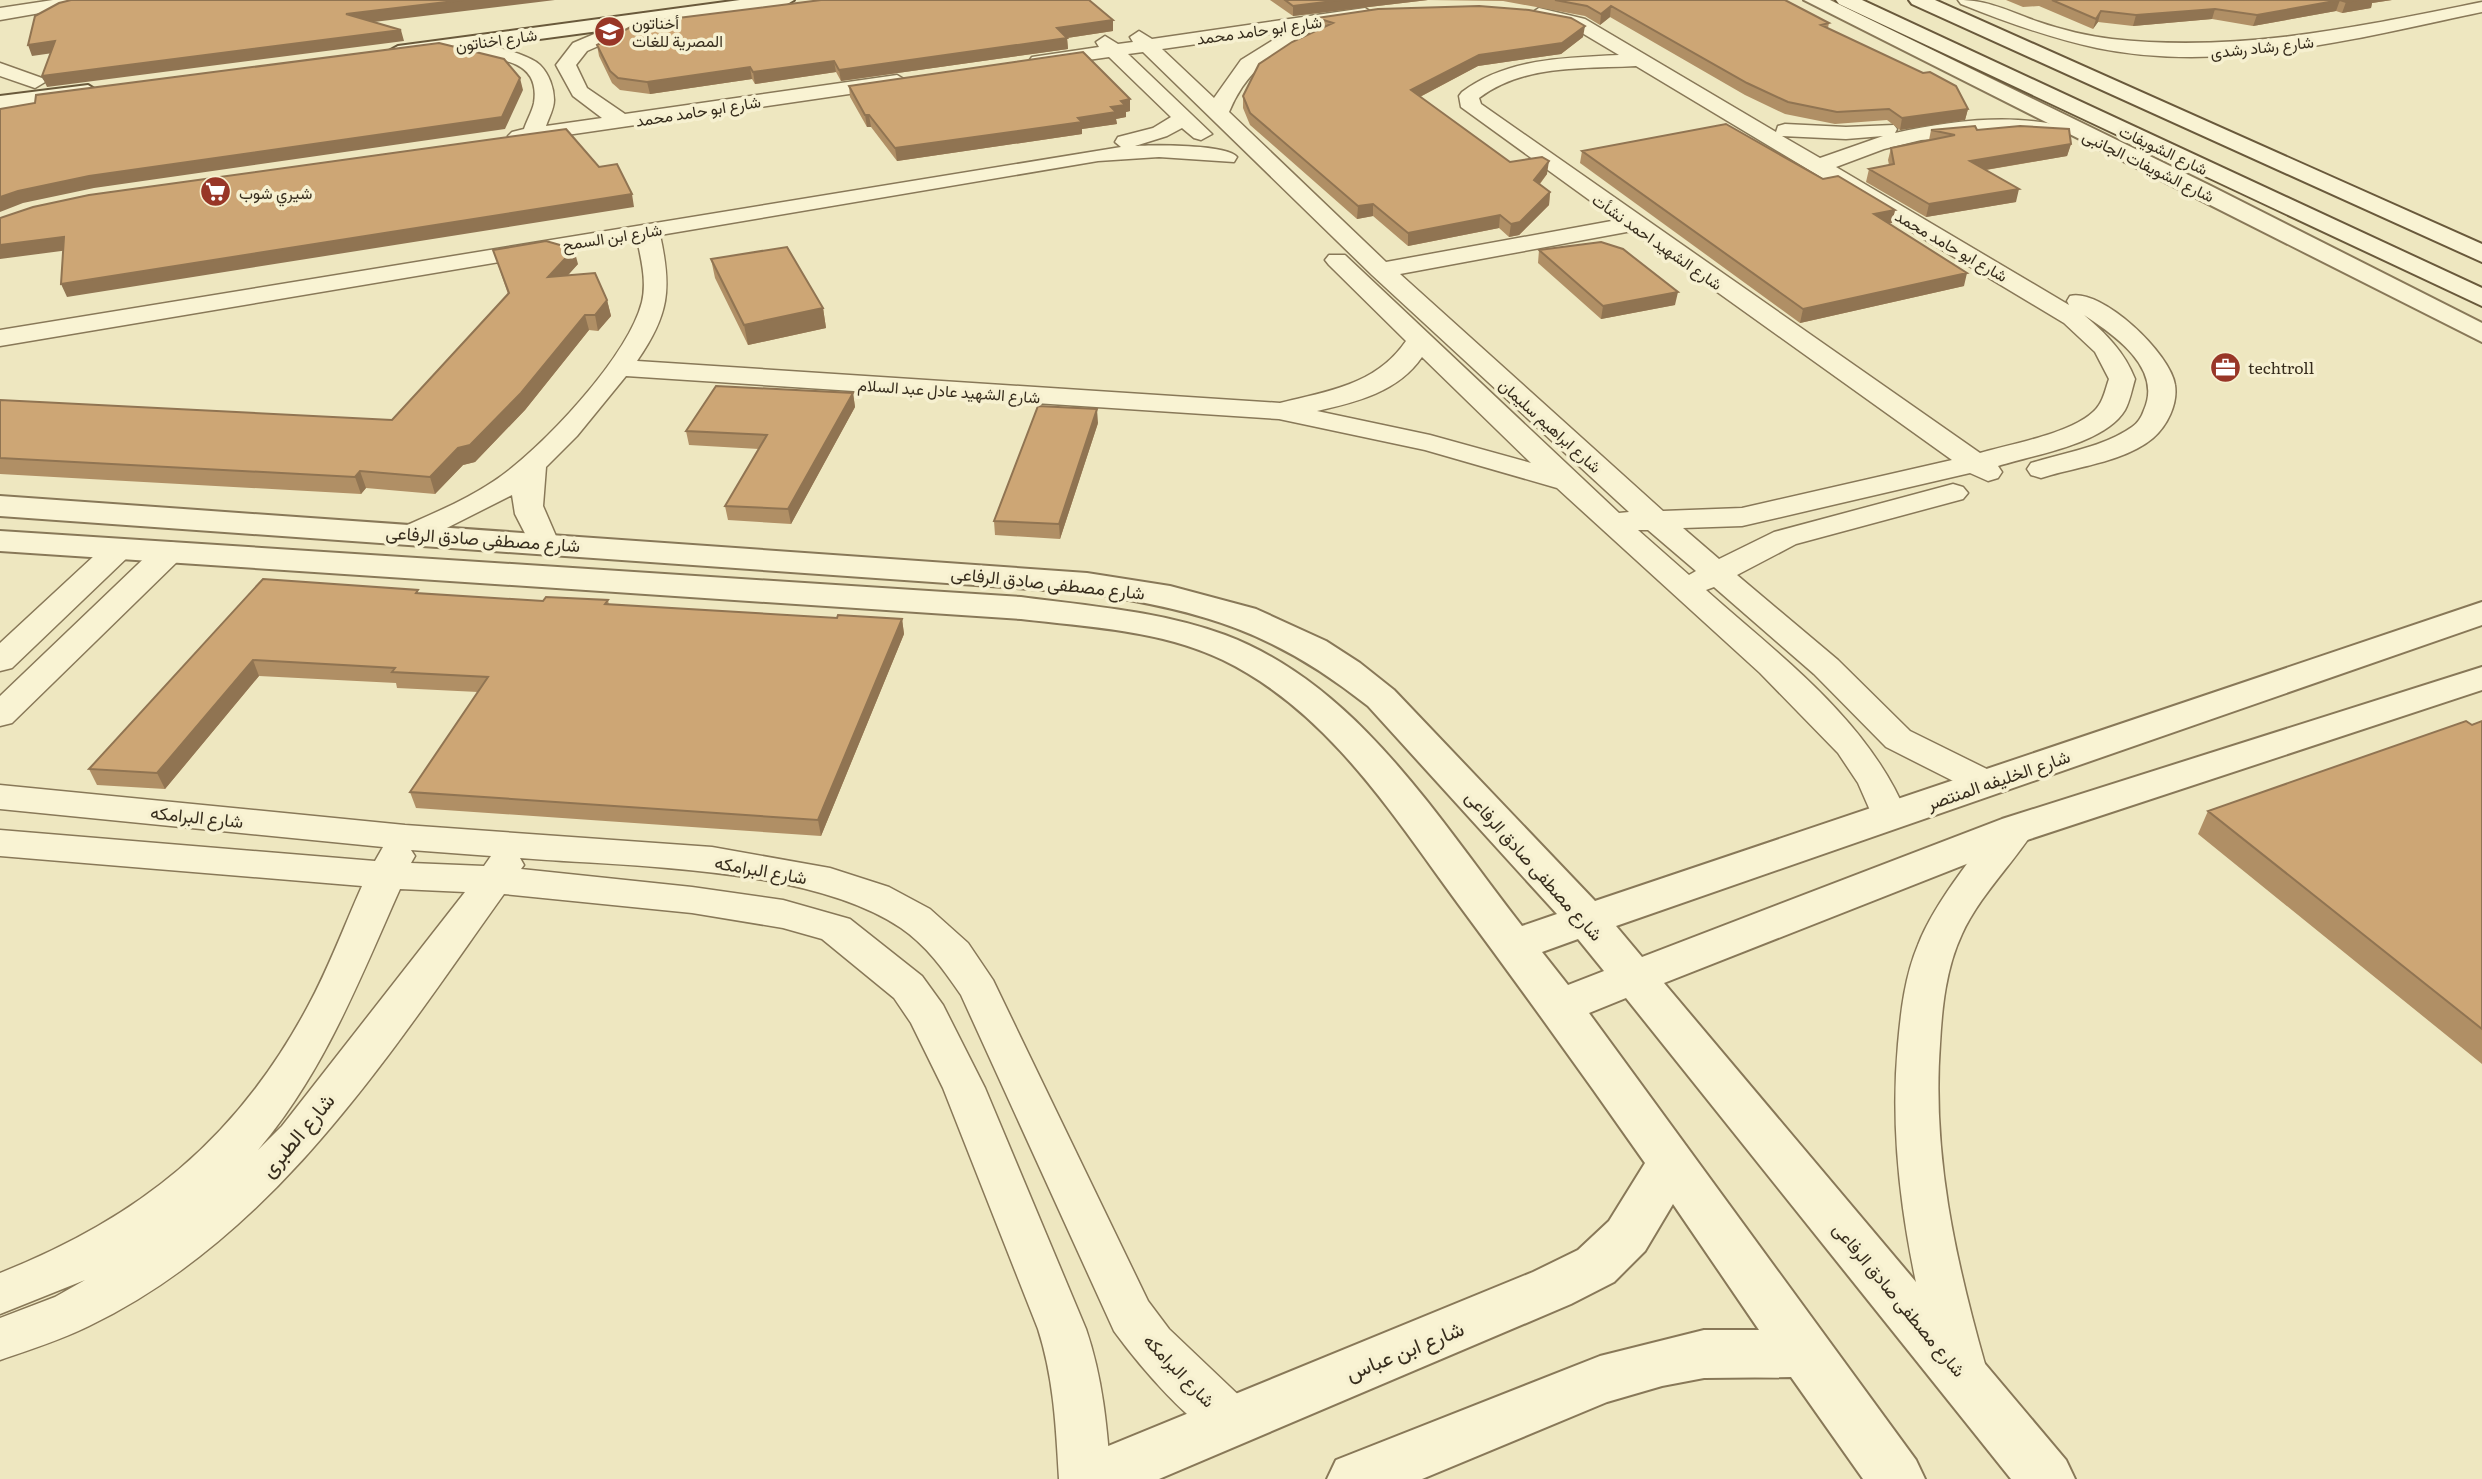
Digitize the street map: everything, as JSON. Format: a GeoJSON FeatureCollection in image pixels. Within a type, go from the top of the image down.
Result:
{"type":"FeatureCollection","features":[{"type":"Feature","properties":{"kind":"street"},"geometry":{"type":"LineString","coordinates":[[3,7],[86,0]]}},
{"type":"Feature","properties":{"kind":"street","name":"شارع اخناتون"},"geometry":{"type":"LineString","coordinates":[[669,0],[380,46],[442,46],[784,0]]}},
{"type":"Feature","properties":{"kind":"street","name":"شارع الشويفات الجانبى"},"geometry":{"type":"LineString","coordinates":[[1814,0],[2482,334]]}},
{"type":"Feature","properties":{"kind":"street","name":"شارع الشويفات"},"geometry":{"type":"LineString","coordinates":[[1846,0],[2482,298]]}},
{"type":"Feature","properties":{"kind":"street","name":"شارع الشويفات"},"geometry":{"type":"LineString","coordinates":[[1920,0],[1968,11],[2482,254]]}},
{"type":"Feature","properties":{"kind":"street","name":"شارع ابو حامد محمد"},"geometry":{"type":"LineString","coordinates":[[1517,6],[1594,18],[1785,130],[1826,164],[2073,318],[2091,332],[2115,361],[2122,379],[2112,408],[2097,422],[2072,435],[1976,463],[1742,517],[1612,522]]}},
{"type":"Feature","properties":{"kind":"street","name":"شارع ابو حامد محمد"},"geometry":{"type":"LineString","coordinates":[[1109,46],[1058,58],[1022,59],[1109,46],[1143,41],[1388,7],[1336,18],[1143,41]]}},
{"type":"Feature","properties":{"kind":"street","name":"شارع رشاد رشدى"},"geometry":{"type":"LineString","coordinates":[[2001,15],[2057,34],[2124,48],[2238,51],[2303,43],[2482,7]]}},
{"type":"Feature","properties":{"kind":"street","name":"شارع ابو حامد محمد"},"geometry":{"type":"LineString","coordinates":[[1549,11],[1578,23],[1826,164],[2107,317],[2131,336],[2162,380],[2164,398],[2158,413],[2144,432],[2095,453],[2001,481],[1785,538],[1685,589]]}},
{"type":"Feature","properties":{"kind":"street"},"geometry":{"type":"LineString","coordinates":[[1968,11],[2001,15]]}},
{"type":"Feature","properties":{"kind":"street"},"geometry":{"type":"LineString","coordinates":[[1217,115],[1231,80],[1246,64],[1292,36],[1336,18]]}},
{"type":"Feature","properties":{"kind":"street"},"geometry":{"type":"LineString","coordinates":[[615,117],[578,92],[566,65],[580,47],[644,19]]}},
{"type":"Feature","properties":{"kind":"street","name":"شارع ابراهيم سليمان"},"geometry":{"type":"LineString","coordinates":[[1143,41],[1381,270],[1654,519],[1719,572],[1826,667],[1898,739],[1986,783]]}},
{"type":"Feature","properties":{"kind":"street"},"geometry":{"type":"LineString","coordinates":[[442,46],[507,56],[533,65],[542,78],[544,99],[534,129]]}},
{"type":"Feature","properties":{"kind":"street","name":"شارع ابراهيم سليمان"},"geometry":{"type":"LineString","coordinates":[[1109,46],[1283,207],[1567,482],[1772,666],[1850,745],[1876,782],[1889,815]]}},
{"type":"Feature","properties":{"kind":"street"},"geometry":{"type":"LineString","coordinates":[[1058,58],[1138,74]]}},
{"type":"Feature","properties":{"kind":"street","name":"شارع الشهيد احمد نشأت"},"geometry":{"type":"LineString","coordinates":[[1640,60],[1528,70],[1489,81],[1469,96],[1471,107],[2001,481]]}},
{"type":"Feature","properties":{"kind":"street"},"geometry":{"type":"LineString","coordinates":[[0,69],[35,82],[105,81],[0,98]]}},
{"type":"Feature","properties":{"kind":"street","name":"شارع ابو حامد محمد"},"geometry":{"type":"LineString","coordinates":[[500,134],[916,74]]}},
{"type":"Feature","properties":{"kind":"street"},"geometry":{"type":"LineString","coordinates":[[0,98],[35,82]]}},
{"type":"Feature","properties":{"kind":"street"},"geometry":{"type":"LineString","coordinates":[[1785,130],[1846,133],[1881,131],[1991,108],[2012,98]]}},
{"type":"Feature","properties":{"kind":"street","name":"شارع ابن السمح"},"geometry":{"type":"LineString","coordinates":[[0,318],[98,307],[892,177],[1126,142],[1160,132],[1184,118]]}},
{"type":"Feature","properties":{"kind":"street"},"geometry":{"type":"LineString","coordinates":[[1826,164],[1885,142],[1970,129],[2024,128],[2085,135]]}},
{"type":"Feature","properties":{"kind":"street","name":"شارع ابن السمح"},"geometry":{"type":"LineString","coordinates":[[0,338],[1098,155],[1159,151],[1226,157]]}},
{"type":"Feature","properties":{"kind":"street"},"geometry":{"type":"LineString","coordinates":[[1381,270],[1635,225]]}},
{"type":"Feature","properties":{"kind":"street"},"geometry":{"type":"LineString","coordinates":[[414,533],[478,503],[532,467],[620,368],[641,336],[654,306],[656,274],[647,230]]}},
{"type":"Feature","properties":{"kind":"street","name":"شارع الشهيد عادل عبد السلام"},"geometry":{"type":"LineString","coordinates":[[1279,411],[1380,384],[1398,371],[1420,340]]}},
{"type":"Feature","properties":{"kind":"street","name":"شارع الشهيد عادل عبد السلام"},"geometry":{"type":"LineString","coordinates":[[620,368],[1279,411],[1430,443],[1567,482]]}},
{"type":"Feature","properties":{"kind":"street"},"geometry":{"type":"LineString","coordinates":[[532,467],[526,489],[527,505],[544,542]]}},
{"type":"Feature","properties":{"kind":"street"},"geometry":{"type":"LineString","coordinates":[[1821,500],[1847,520]]}},
{"type":"Feature","properties":{"kind":"street","name":"شارع مصطفى صادق الرفاعى"},"geometry":{"type":"LineString","coordinates":[[0,506],[544,542],[1087,583],[1156,593],[1246,615],[1294,636],[1345,667],[1381,698],[1587,920],[1963,1374],[2046,1479]]}},
{"type":"Feature","properties":{"kind":"street","name":"شارع مصطفى صادق الرفاعى"},"geometry":{"type":"LineString","coordinates":[[0,541],[1021,608],[1120,620],[1234,652],[1277,677],[1331,716],[1368,758],[1560,1006],[1896,1479]]}},
{"type":"Feature","properties":{"kind":"street"},"geometry":{"type":"LineString","coordinates":[[0,661],[119,549]]}},
{"type":"Feature","properties":{"kind":"street"},"geometry":{"type":"LineString","coordinates":[[0,715],[170,551]]}},
{"type":"Feature","properties":{"kind":"street","name":"شارع الخليفه المنتصر"},"geometry":{"type":"LineString","coordinates":[[1514,945],[2482,612]]}},
{"type":"Feature","properties":{"kind":"street"},"geometry":{"type":"LineString","coordinates":[[1560,1006],[2016,829],[2482,678]]}},
{"type":"Feature","properties":{"kind":"street","name":"شارع البرامكه"},"geometry":{"type":"LineString","coordinates":[[0,797],[405,837],[507,863],[783,914],[836,929],[908,987],[928,1016],[964,1088],[1062,1329],[1078,1389],[1086,1479]]}},
{"type":"Feature","properties":{"kind":"street"},"geometry":{"type":"LineString","coordinates":[[1963,1374],[1933,1265],[1918,1180],[1914,1080],[1923,1003],[1942,935],[1968,889],[2016,829]]}},
{"type":"Feature","properties":{"kind":"street","name":"شارع الطبرى"},"geometry":{"type":"LineString","coordinates":[[0,1294],[86,1258],[147,1223],[201,1181],[237,1145],[276,1099],[331,1003],[405,837]]}},
{"type":"Feature","properties":{"kind":"street","name":"شارع البرامكه"},"geometry":{"type":"LineString","coordinates":[[0,843],[386,876],[507,863],[712,860],[830,881],[874,896],[916,919],[954,953],[979,991],[1131,1316],[1152,1344],[1231,1421]]}},
{"type":"Feature","properties":{"kind":"street","name":"شارع الطبرى"},"geometry":{"type":"LineString","coordinates":[[0,1339],[72,1312],[138,1274],[200,1230],[256,1182],[298,1138],[507,863]]}},
{"type":"Feature","properties":{"kind":"street","name":"شارع ابن عباس"},"geometry":{"type":"LineString","coordinates":[[1094,1479],[1552,1288],[1596,1266],[1627,1236],[1670,1164]]}},
{"type":"Feature","properties":{"kind":"street"},"geometry":{"type":"LineString","coordinates":[[1356,1479],[1600,1380],[1662,1362],[1704,1354],[1804,1353]]}},
{"type":"Feature","properties":{"kind":"building"},"geometry":{"type":"Polygon","coordinates":[[[71,0],[463,0],[346,14],[401,30],[42,76],[55,41],[28,45],[35,16],[59,3],[71,0]]]}},
{"type":"Feature","properties":{"kind":"building"},"geometry":{"type":"Polygon","coordinates":[[[821,0],[1089,0],[1113,20],[1057,28],[1067,38],[839,70],[834,61],[753,72],[750,67],[647,82],[618,78],[610,71],[597,45],[638,23],[821,0]]]}},
{"type":"Feature","properties":{"kind":"building"},"geometry":{"type":"Polygon","coordinates":[[[1285,0],[1341,0],[1293,6],[1285,0]]]}},
{"type":"Feature","properties":{"kind":"building"},"geometry":{"type":"Polygon","coordinates":[[[1555,0],[1785,0],[1829,23],[1821,25],[1956,86],[1968,109],[1902,118],[1889,109],[1837,112],[1788,102],[1747,83],[1611,6],[1601,14],[1587,6],[1555,0]]]}},
{"type":"Feature","properties":{"kind":"building"},"geometry":{"type":"Polygon","coordinates":[[[2052,0],[2340,0],[2257,15],[2215,9],[2136,15],[2101,11],[2096,19],[2052,0]]]}},
{"type":"Feature","properties":{"kind":"building"},"geometry":{"type":"Polygon","coordinates":[[[1479,6],[1529,10],[1571,18],[1585,26],[1562,43],[1479,55],[1411,90],[1510,162],[1542,157],[1549,161],[1534,180],[1550,192],[1520,222],[1511,224],[1500,215],[1408,233],[1373,204],[1358,206],[1250,113],[1243,96],[1259,64],[1292,42],[1333,23],[1317,18],[1378,9],[1479,6]]]}},
{"type":"Feature","properties":{"kind":"building"},"geometry":{"type":"Polygon","coordinates":[[[439,43],[504,59],[520,78],[502,117],[89,176],[0,197],[0,109],[35,103],[36,95],[439,43]]]}},
{"type":"Feature","properties":{"kind":"building"},"geometry":{"type":"Polygon","coordinates":[[[1083,52],[1130,99],[1121,101],[1125,105],[1111,107],[1116,112],[1078,118],[1082,122],[895,148],[869,115],[865,115],[849,86],[1083,52]]]}},
{"type":"Feature","properties":{"kind":"building"},"geometry":{"type":"Polygon","coordinates":[[[1726,124],[1823,179],[1838,176],[1895,210],[1874,214],[1967,273],[1803,309],[1582,151],[1726,124]]]}},
{"type":"Feature","properties":{"kind":"building"},"geometry":{"type":"Polygon","coordinates":[[[1975,126],[1977,130],[2020,126],[2069,129],[2071,144],[1970,161],[2019,189],[1929,204],[1869,169],[1894,164],[1891,148],[1955,135],[1931,130],[1975,126]]]}},
{"type":"Feature","properties":{"kind":"building"},"geometry":{"type":"Polygon","coordinates":[[[566,129],[599,167],[617,164],[632,194],[61,284],[64,237],[0,245],[0,218],[33,207],[89,195],[566,129]]]}},
{"type":"Feature","properties":{"kind":"building"},"geometry":{"type":"Polygon","coordinates":[[[546,241],[574,249],[548,277],[595,273],[607,300],[595,315],[585,315],[521,393],[470,445],[458,448],[430,477],[360,471],[355,477],[0,458],[0,400],[392,420],[509,293],[493,250],[546,241]]]}},
{"type":"Feature","properties":{"kind":"building"},"geometry":{"type":"Polygon","coordinates":[[[1601,242],[1623,249],[1678,292],[1603,306],[1539,250],[1601,242]]]}},
{"type":"Feature","properties":{"kind":"building"},"geometry":{"type":"Polygon","coordinates":[[[787,247],[823,308],[744,325],[711,259],[787,247]]]}},
{"type":"Feature","properties":{"kind":"building"},"geometry":{"type":"Polygon","coordinates":[[[716,386],[853,393],[788,509],[725,506],[767,435],[686,431],[716,386]]]}},
{"type":"Feature","properties":{"kind":"building"},"geometry":{"type":"Polygon","coordinates":[[[1038,406],[1097,409],[1059,524],[994,521],[1038,406]]]}},
{"type":"Feature","properties":{"kind":"building"},"geometry":{"type":"Polygon","coordinates":[[[263,579],[543,601],[546,597],[608,600],[605,604],[837,618],[838,615],[902,619],[818,820],[410,792],[488,677],[392,672],[395,668],[253,660],[157,773],[89,769],[263,579]]]}},
{"type":"Feature","properties":{"kind":"building"},"geometry":{"type":"Polygon","coordinates":[[[2466,721],[2472,725],[2482,721],[2482,1029],[2208,811],[2466,721]]]}},
{"type":"Feature","properties":{"kind":"place","name":"أخناتون المصرية للغات"},"geometry":{"type":"Point","coordinates":[609,31]}},
{"type":"Feature","properties":{"kind":"place","name":"شيري شوب"},"geometry":{"type":"Point","coordinates":[216,192]}},
{"type":"Feature","properties":{"kind":"place","name":"techtroll"},"geometry":{"type":"Point","coordinates":[2225,367]}}]}
